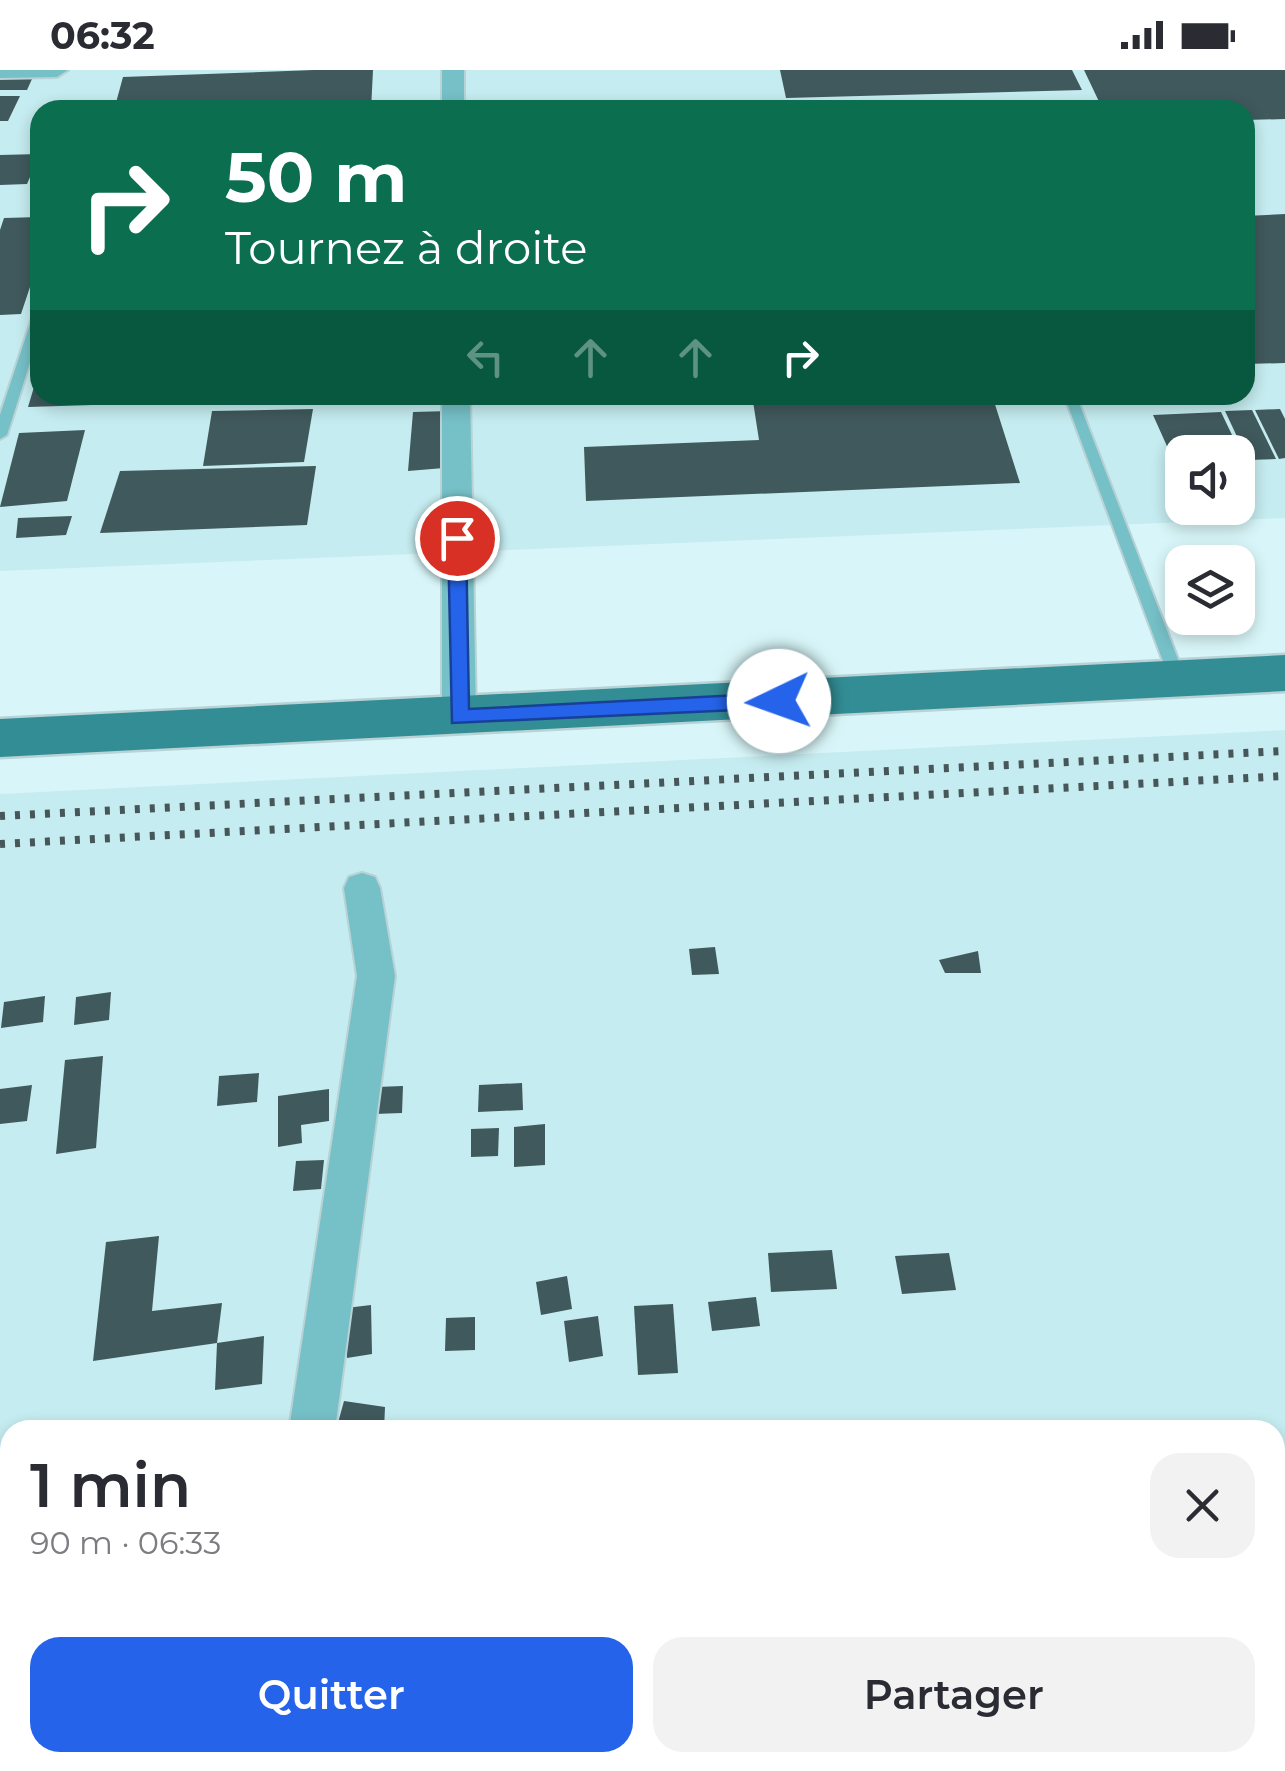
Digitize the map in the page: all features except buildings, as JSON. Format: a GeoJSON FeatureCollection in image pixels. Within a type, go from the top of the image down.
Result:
{"type":"FeatureCollection","features":[{"type":"Feature","properties":{"kind":"main road"},"geometry":{"type":"LineString","coordinates":[[0,738],[1285,673]]}},
{"type":"Feature","properties":{"kind":"street"},"geometry":{"type":"LineString","coordinates":[[0,72],[56,70]]}},
{"type":"Feature","properties":{"kind":"street"},"geometry":{"type":"LineString","coordinates":[[453,70],[453,100]]}},
{"type":"Feature","properties":{"kind":"street"},"geometry":{"type":"LineString","coordinates":[[456,405],[459,717]]}},
{"type":"Feature","properties":{"kind":"street"},"geometry":{"type":"LineString","coordinates":[[313,1420],[376,976],[362,888]]}},
{"type":"Feature","properties":{"kind":"lane"},"geometry":{"type":"LineString","coordinates":[[0,436],[30,343]]}},
{"type":"Feature","properties":{"kind":"lane"},"geometry":{"type":"LineString","coordinates":[[1074,405],[1178,680]]}},
{"type":"Feature","properties":{"kind":"shaded area"},"geometry":{"type":"Polygon","coordinates":[[[0,70],[1285,70],[1285,518],[1255,519],[1255,435],[1165,435],[1165,523],[0,571],[0,70]]]}},
{"type":"Feature","properties":{"kind":"shaded area"},"geometry":{"type":"Polygon","coordinates":[[[1285,730],[1285,1420],[0,1420],[0,794],[1285,730]]]}},
{"type":"Feature","properties":{"kind":"railway"},"geometry":{"type":"LineString","coordinates":[[0,816],[1285,751]]}},
{"type":"Feature","properties":{"kind":"railway"},"geometry":{"type":"LineString","coordinates":[[0,844],[1285,776]]}},
{"type":"Feature","properties":{"kind":"route"},"geometry":{"type":"LineString","coordinates":[[457,538],[459,717],[779,701]]}}]}
